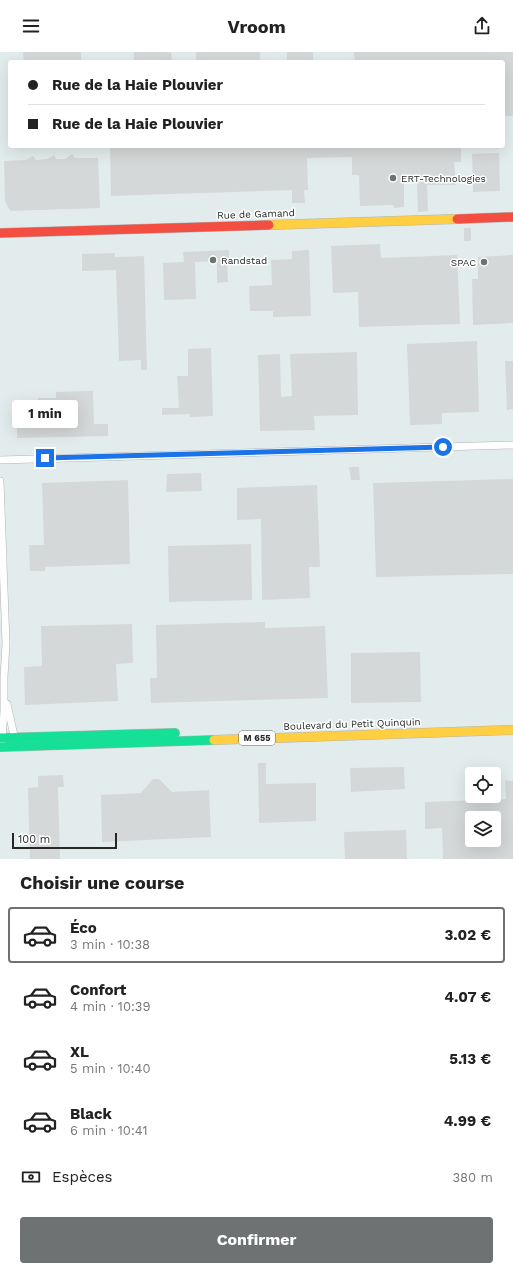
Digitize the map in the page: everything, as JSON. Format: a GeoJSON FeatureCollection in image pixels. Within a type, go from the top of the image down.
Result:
{"type":"FeatureCollection","features":[{"type":"Feature","properties":{"kind":"main road","name":"Rue de Gamand"},"geometry":{"type":"LineString","coordinates":[[0,234],[513,217]]}},
{"type":"Feature","properties":{"kind":"main road","name":"Boulevard du Petit Quinquin"},"geometry":{"type":"LineString","coordinates":[[15,742],[513,723]]}},
{"type":"Feature","properties":{"kind":"main road","name":"Boulevard du Petit Quinquin"},"geometry":{"type":"LineString","coordinates":[[1,742],[513,730]]}},
{"type":"Feature","properties":{"kind":"street"},"geometry":{"type":"LineString","coordinates":[[0,460],[513,445]]}},
{"type":"Feature","properties":{"kind":"street"},"geometry":{"type":"LineString","coordinates":[[0,481],[6,639],[4,711],[1,742]]}},
{"type":"Feature","properties":{"kind":"street"},"geometry":{"type":"LineString","coordinates":[[4,692],[15,742]]}},
{"type":"Feature","properties":{"kind":"shaded area"},"geometry":{"type":"Polygon","coordinates":[[[0,52],[513,52],[513,859],[0,859],[0,52]]]}},
{"type":"Feature","properties":{"kind":"building"},"geometry":{"type":"Polygon","coordinates":[[[23,52],[81,52],[81,60],[24,60],[23,52]]]}},
{"type":"Feature","properties":{"kind":"building"},"geometry":{"type":"Polygon","coordinates":[[[134,52],[171,52],[172,60],[134,60],[134,52]]]}},
{"type":"Feature","properties":{"kind":"building"},"geometry":{"type":"Polygon","coordinates":[[[196,52],[260,52],[260,60],[196,60],[196,52]]]}},
{"type":"Feature","properties":{"kind":"building"},"geometry":{"type":"Polygon","coordinates":[[[287,52],[313,52],[313,60],[287,60],[287,52]]]}},
{"type":"Feature","properties":{"kind":"building"},"geometry":{"type":"Polygon","coordinates":[[[354,52],[513,52],[513,116],[505,116],[505,60],[355,60],[354,52]]]}},
{"type":"Feature","properties":{"kind":"building"},"geometry":{"type":"Polygon","coordinates":[[[110,148],[461,148],[461,162],[454,162],[456,185],[427,185],[428,211],[418,212],[417,182],[404,182],[404,207],[394,208],[393,205],[360,206],[359,175],[352,175],[352,157],[307,158],[308,190],[304,190],[305,203],[292,203],[292,190],[111,196],[110,148]]]}},
{"type":"Feature","properties":{"kind":"building"},"geometry":{"type":"Polygon","coordinates":[[[499,153],[500,191],[473,192],[472,154],[499,153]]]}},
{"type":"Feature","properties":{"kind":"building"},"geometry":{"type":"Polygon","coordinates":[[[72,154],[75,158],[98,158],[100,208],[10,211],[5,201],[4,161],[26,160],[33,156],[36,160],[47,159],[54,155],[56,159],[65,159],[72,154]]]}},
{"type":"Feature","properties":{"kind":"building"},"geometry":{"type":"Polygon","coordinates":[[[464,228],[471,228],[471,241],[464,241],[464,228]]]}},
{"type":"Feature","properties":{"kind":"building"},"geometry":{"type":"Polygon","coordinates":[[[380,244],[381,258],[457,255],[460,324],[359,327],[358,292],[333,293],[331,246],[380,244]]]}},
{"type":"Feature","properties":{"kind":"building"},"geometry":{"type":"Polygon","coordinates":[[[229,250],[229,261],[227,261],[228,282],[217,283],[217,261],[195,262],[196,299],[164,300],[163,263],[184,262],[183,252],[229,250]]]}},
{"type":"Feature","properties":{"kind":"building"},"geometry":{"type":"Polygon","coordinates":[[[309,250],[311,316],[273,317],[273,311],[250,311],[249,286],[272,285],[271,260],[292,259],[292,251],[309,250]]]}},
{"type":"Feature","properties":{"kind":"building"},"geometry":{"type":"Polygon","coordinates":[[[115,253],[115,257],[144,256],[147,370],[141,370],[141,360],[119,361],[116,270],[82,271],[82,254],[115,253]]]}},
{"type":"Feature","properties":{"kind":"building"},"geometry":{"type":"Polygon","coordinates":[[[513,255],[513,323],[473,325],[472,279],[478,279],[478,257],[513,255]]]}},
{"type":"Feature","properties":{"kind":"building"},"geometry":{"type":"Polygon","coordinates":[[[477,341],[479,412],[442,413],[442,424],[410,425],[407,344],[477,341]]]}},
{"type":"Feature","properties":{"kind":"building"},"geometry":{"type":"Polygon","coordinates":[[[211,348],[213,416],[190,417],[189,414],[162,415],[162,408],[179,408],[177,376],[188,376],[188,349],[211,348]]]}},
{"type":"Feature","properties":{"kind":"building"},"geometry":{"type":"Polygon","coordinates":[[[357,352],[358,415],[314,416],[315,430],[260,431],[258,355],[280,354],[281,397],[292,396],[290,354],[357,352]]]}},
{"type":"Feature","properties":{"kind":"building"},"geometry":{"type":"Polygon","coordinates":[[[505,361],[513,361],[513,409],[507,410],[505,361]]]}},
{"type":"Feature","properties":{"kind":"building"},"geometry":{"type":"Polygon","coordinates":[[[93,391],[94,424],[108,424],[108,436],[17,438],[17,416],[39,416],[38,398],[56,398],[56,392],[93,391]]]}},
{"type":"Feature","properties":{"kind":"building"},"geometry":{"type":"Polygon","coordinates":[[[349,467],[359,467],[360,480],[351,480],[349,467]]]}},
{"type":"Feature","properties":{"kind":"building"},"geometry":{"type":"Polygon","coordinates":[[[201,473],[202,491],[166,492],[167,474],[201,473]]]}},
{"type":"Feature","properties":{"kind":"building"},"geometry":{"type":"Polygon","coordinates":[[[513,479],[513,574],[376,577],[373,483],[513,479]]]}},
{"type":"Feature","properties":{"kind":"building"},"geometry":{"type":"Polygon","coordinates":[[[128,480],[130,564],[45,567],[45,571],[30,571],[29,545],[44,545],[42,483],[128,480]]]}},
{"type":"Feature","properties":{"kind":"building"},"geometry":{"type":"Polygon","coordinates":[[[317,485],[320,567],[309,567],[310,598],[262,600],[261,519],[237,520],[237,488],[317,485]]]}},
{"type":"Feature","properties":{"kind":"building"},"geometry":{"type":"Polygon","coordinates":[[[251,544],[252,600],[169,602],[168,546],[251,544]]]}},
{"type":"Feature","properties":{"kind":"building"},"geometry":{"type":"Polygon","coordinates":[[[265,622],[265,628],[325,626],[328,698],[151,703],[150,678],[157,678],[156,625],[265,622]]]}},
{"type":"Feature","properties":{"kind":"building"},"geometry":{"type":"Polygon","coordinates":[[[132,624],[133,663],[116,664],[118,701],[25,705],[24,667],[42,666],[41,626],[132,624]]]}},
{"type":"Feature","properties":{"kind":"building"},"geometry":{"type":"Polygon","coordinates":[[[420,652],[421,702],[351,703],[351,653],[420,652]]]}},
{"type":"Feature","properties":{"kind":"building"},"geometry":{"type":"Polygon","coordinates":[[[258,763],[266,763],[266,784],[316,783],[316,821],[259,823],[258,763]]]}},
{"type":"Feature","properties":{"kind":"building"},"geometry":{"type":"Polygon","coordinates":[[[404,767],[405,789],[351,792],[350,768],[404,767]]]}},
{"type":"Feature","properties":{"kind":"building"},"geometry":{"type":"Polygon","coordinates":[[[63,775],[64,787],[58,787],[60,859],[30,859],[28,788],[38,787],[38,776],[63,775]]]}},
{"type":"Feature","properties":{"kind":"building"},"geometry":{"type":"Polygon","coordinates":[[[153,779],[159,779],[172,792],[209,790],[211,837],[102,842],[101,795],[141,793],[153,779]]]}},
{"type":"Feature","properties":{"kind":"building"},"geometry":{"type":"Polygon","coordinates":[[[505,780],[513,781],[513,859],[443,859],[442,828],[425,829],[425,802],[465,801],[465,803],[501,803],[501,799],[506,799],[505,780]]]}},
{"type":"Feature","properties":{"kind":"building"},"geometry":{"type":"Polygon","coordinates":[[[406,830],[407,859],[345,859],[344,832],[406,830]]]}},
{"type":"Feature","properties":{"kind":"traffic: fast"},"geometry":{"type":"LineString","coordinates":[[0,738],[175,733]]}},
{"type":"Feature","properties":{"kind":"traffic: fast"},"geometry":{"type":"LineString","coordinates":[[0,747],[214,740]]}},
{"type":"Feature","properties":{"kind":"traffic: slow"},"geometry":{"type":"LineString","coordinates":[[269,225],[457,219]]}},
{"type":"Feature","properties":{"kind":"traffic: slow"},"geometry":{"type":"LineString","coordinates":[[214,740],[513,730]]}},
{"type":"Feature","properties":{"kind":"traffic: jam"},"geometry":{"type":"LineString","coordinates":[[457,219],[513,217]]}},
{"type":"Feature","properties":{"kind":"traffic: jam"},"geometry":{"type":"LineString","coordinates":[[0,233],[269,225]]}},
{"type":"Feature","properties":{"kind":"place","name":"ERT-Technologies"},"geometry":{"type":"Point","coordinates":[393,178]}},
{"type":"Feature","properties":{"kind":"place","name":"Randstad"},"geometry":{"type":"Point","coordinates":[213,260]}},
{"type":"Feature","properties":{"kind":"place","name":"SPAC"},"geometry":{"type":"Point","coordinates":[484,262]}},
{"type":"Feature","properties":{"kind":"route"},"geometry":{"type":"LineString","coordinates":[[45,458],[443,447]]}}]}
